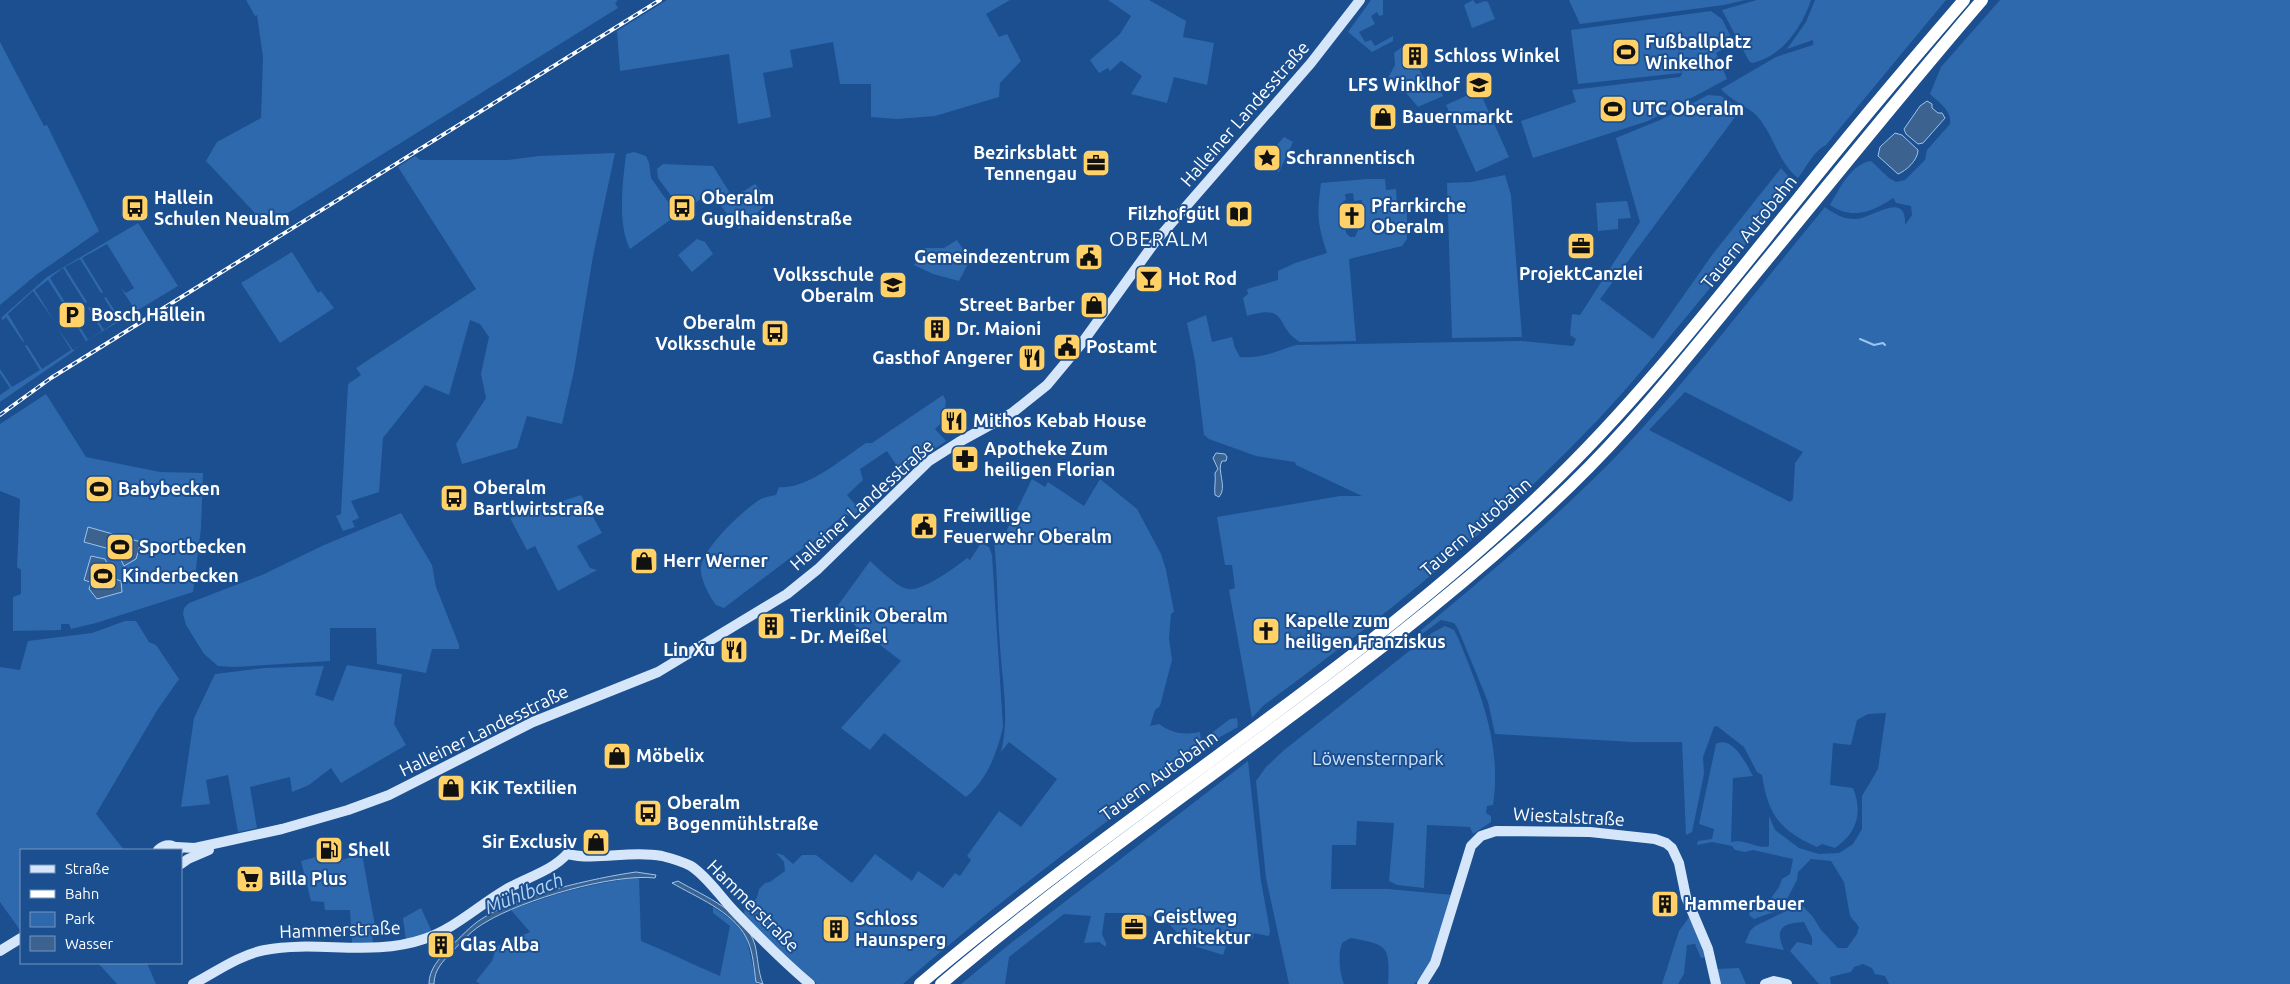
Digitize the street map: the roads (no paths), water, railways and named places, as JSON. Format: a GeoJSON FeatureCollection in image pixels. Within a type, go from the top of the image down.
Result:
{"type":"FeatureCollection","features":[{"type":"Feature","properties":{"kind":"highway","name":"Tauern Autobahn"},"geometry":{"type":"LineString","coordinates":[[920,984],[1083,854],[1388,626],[1505,527],[1544,491],[1636,396],[1690,333],[1799,197],[1964,0]]}},
{"type":"Feature","properties":{"kind":"highway","name":"Tauern Autobahn"},"geometry":{"type":"LineString","coordinates":[[941,984],[1090,867],[1400,634],[1480,567],[1572,484],[1614,442],[1667,382],[1922,69],[1982,0]]}},
{"type":"Feature","properties":{"kind":"main road","name":"Halleiner Landesstraße"},"geometry":{"type":"LineString","coordinates":[[182,850],[242,839],[313,821],[365,804],[420,780],[540,719],[658,672],[771,604],[818,569],[929,461],[1012,413],[1047,385],[1070,358],[1155,242],[1311,63],[1360,0]]}},
{"type":"Feature","properties":{"kind":"main road","name":"Wiestalstraße"},"geometry":{"type":"LineString","coordinates":[[1422,984],[1435,963],[1471,846],[1481,836],[1496,831],[1590,832],[1655,839],[1666,843],[1672,848],[1680,863],[1686,897],[1708,949],[1716,984]]}},
{"type":"Feature","properties":{"kind":"main road","name":"Halleiner Landesstraße"},"geometry":{"type":"LineString","coordinates":[[182,862],[201,853],[242,839]]}},
{"type":"Feature","properties":{"kind":"main road","name":"Halleiner Landesstraße"},"geometry":{"type":"LineString","coordinates":[[160,849],[164,846],[173,849]]}},
{"type":"Feature","properties":{"kind":"main road","name":"Hammerstraße"},"geometry":{"type":"LineString","coordinates":[[193,984],[234,961],[263,950],[289,947],[387,947],[423,939],[450,927],[514,884],[559,863],[567,854],[584,856],[631,853],[663,856],[690,866],[707,880],[770,948],[810,984]]}},
{"type":"Feature","properties":{"kind":"main road"},"geometry":{"type":"LineString","coordinates":[[0,951],[20,939]]}},
{"type":"Feature","properties":{"kind":"main road"},"geometry":{"type":"LineString","coordinates":[[1765,984],[1774,981],[1787,984]]}},
{"type":"Feature","properties":{"kind":"water"},"geometry":{"type":"Polygon","coordinates":[[[1927,101],[1932,104],[1932,108],[1938,113],[1942,113],[1945,118],[1923,143],[1918,144],[1906,134],[1904,129],[1920,106],[1927,101]]]}},
{"type":"Feature","properties":{"kind":"water"},"geometry":{"type":"Polygon","coordinates":[[[1895,133],[1902,135],[1918,150],[1916,158],[1911,165],[1898,174],[1878,156],[1880,147],[1895,133]]]}},
{"type":"Feature","properties":{"kind":"water"},"geometry":{"type":"Polygon","coordinates":[[[1216,453],[1225,454],[1227,457],[1226,461],[1222,461],[1220,469],[1222,488],[1219,497],[1215,495],[1215,473],[1218,469],[1213,458],[1216,453]]]}},
{"type":"Feature","properties":{"kind":"water","name":"Babybecken"},"geometry":{"type":"Polygon","coordinates":[[[100,479],[109,481],[110,484],[104,499],[94,492],[90,485],[93,481],[100,479]]]}},
{"type":"Feature","properties":{"kind":"water","name":"Sportbecken"},"geometry":{"type":"Polygon","coordinates":[[[88,527],[141,542],[136,559],[124,566],[117,551],[84,542],[88,527]]]}},
{"type":"Feature","properties":{"kind":"water","name":"Kinderbecken"},"geometry":{"type":"Polygon","coordinates":[[[91,556],[105,559],[115,579],[121,581],[122,592],[97,599],[89,589],[93,574],[90,582],[84,580],[91,556]]]}},
{"type":"Feature","properties":{"kind":"water"},"geometry":{"type":"Polygon","coordinates":[[[636,872],[656,875],[655,878],[616,880],[569,890],[522,905],[486,922],[468,936],[445,959],[437,970],[434,984],[429,984],[429,979],[438,960],[483,918],[516,902],[536,895],[599,878],[636,872]]]}},
{"type":"Feature","properties":{"kind":"water"},"geometry":{"type":"Polygon","coordinates":[[[678,881],[711,899],[734,915],[743,924],[755,945],[763,984],[756,982],[750,948],[740,928],[713,905],[672,883],[678,881]]]}},
{"type":"Feature","properties":{"kind":"waterway"},"geometry":{"type":"LineString","coordinates":[[1860,339],[1874,345],[1883,343],[1885,345]]}},
{"type":"Feature","properties":{"kind":"railway"},"geometry":{"type":"LineString","coordinates":[[0,415],[51,378],[660,0]]}},
{"type":"Feature","properties":{"kind":"place","name":"Fußballplatz Winkelhof"},"geometry":{"type":"Point","coordinates":[1626,52]}},
{"type":"Feature","properties":{"kind":"place","name":"Schloss Winkel"},"geometry":{"type":"Point","coordinates":[1415,56]}},
{"type":"Feature","properties":{"kind":"place","name":"LFS Winklhof"},"geometry":{"type":"Point","coordinates":[1479,85]}},
{"type":"Feature","properties":{"kind":"place","name":"UTC Oberalm"},"geometry":{"type":"Point","coordinates":[1613,109]}},
{"type":"Feature","properties":{"kind":"place","name":"Bauernmarkt"},"geometry":{"type":"Point","coordinates":[1383,117]}},
{"type":"Feature","properties":{"kind":"place","name":"Schrannentisch"},"geometry":{"type":"Point","coordinates":[1267,158]}},
{"type":"Feature","properties":{"kind":"place","name":"Bezirksblatt Tennengau"},"geometry":{"type":"Point","coordinates":[1096,163]}},
{"type":"Feature","properties":{"kind":"place","name":"Hallein Schulen Neualm"},"geometry":{"type":"Point","coordinates":[135,208]}},
{"type":"Feature","properties":{"kind":"place","name":"Oberalm Guglhaidenstraße"},"geometry":{"type":"Point","coordinates":[682,208]}},
{"type":"Feature","properties":{"kind":"place","name":"Filzhofgütl"},"geometry":{"type":"Point","coordinates":[1239,214]}},
{"type":"Feature","properties":{"kind":"place","name":"Pfarrkirche Oberalm"},"geometry":{"type":"Point","coordinates":[1352,216]}},
{"type":"Feature","properties":{"kind":"place","name":"ProjektCanzlei"},"geometry":{"type":"Point","coordinates":[1581,246]}},
{"type":"Feature","properties":{"kind":"place","name":"Gemeindezentrum"},"geometry":{"type":"Point","coordinates":[1089,257]}},
{"type":"Feature","properties":{"kind":"place","name":"Hot Rod"},"geometry":{"type":"Point","coordinates":[1149,279]}},
{"type":"Feature","properties":{"kind":"place","name":"Volksschule Oberalm"},"geometry":{"type":"Point","coordinates":[893,285]}},
{"type":"Feature","properties":{"kind":"place","name":"Street Barber"},"geometry":{"type":"Point","coordinates":[1094,305]}},
{"type":"Feature","properties":{"kind":"place","name":"Bosch Hallein"},"geometry":{"type":"Point","coordinates":[72,315]}},
{"type":"Feature","properties":{"kind":"place","name":"Dr. Maioni"},"geometry":{"type":"Point","coordinates":[937,329]}},
{"type":"Feature","properties":{"kind":"place","name":"Oberalm Volksschule"},"geometry":{"type":"Point","coordinates":[775,333]}},
{"type":"Feature","properties":{"kind":"place","name":"Postamt"},"geometry":{"type":"Point","coordinates":[1067,347]}},
{"type":"Feature","properties":{"kind":"place","name":"Gasthof Angerer"},"geometry":{"type":"Point","coordinates":[1032,358]}},
{"type":"Feature","properties":{"kind":"place","name":"Mithos Kebab House"},"geometry":{"type":"Point","coordinates":[954,421]}},
{"type":"Feature","properties":{"kind":"place","name":"Apotheke Zum heiligen Florian"},"geometry":{"type":"Point","coordinates":[965,459]}},
{"type":"Feature","properties":{"kind":"place","name":"Babybecken"},"geometry":{"type":"Point","coordinates":[99,489]}},
{"type":"Feature","properties":{"kind":"place","name":"Oberalm Bartlwirtstraße"},"geometry":{"type":"Point","coordinates":[454,498]}},
{"type":"Feature","properties":{"kind":"place","name":"Freiwillige Feuerwehr Oberalm"},"geometry":{"type":"Point","coordinates":[924,526]}},
{"type":"Feature","properties":{"kind":"place","name":"Sportbecken"},"geometry":{"type":"Point","coordinates":[120,547]}},
{"type":"Feature","properties":{"kind":"place","name":"Herr Werner"},"geometry":{"type":"Point","coordinates":[644,561]}},
{"type":"Feature","properties":{"kind":"place","name":"Kinderbecken"},"geometry":{"type":"Point","coordinates":[103,576]}},
{"type":"Feature","properties":{"kind":"place","name":"Tierklinik Oberalm - Dr. Meißel"},"geometry":{"type":"Point","coordinates":[771,626]}},
{"type":"Feature","properties":{"kind":"place","name":"Kapelle zum heiligen Franziskus"},"geometry":{"type":"Point","coordinates":[1266,631]}},
{"type":"Feature","properties":{"kind":"place","name":"Lin Xu"},"geometry":{"type":"Point","coordinates":[734,650]}},
{"type":"Feature","properties":{"kind":"place","name":"Möbelix"},"geometry":{"type":"Point","coordinates":[617,756]}},
{"type":"Feature","properties":{"kind":"place","name":"KiK Textilien"},"geometry":{"type":"Point","coordinates":[451,788]}},
{"type":"Feature","properties":{"kind":"place","name":"Oberalm Bogenmühlstraße"},"geometry":{"type":"Point","coordinates":[648,813]}},
{"type":"Feature","properties":{"kind":"place","name":"Sir Exclusiv"},"geometry":{"type":"Point","coordinates":[596,842]}},
{"type":"Feature","properties":{"kind":"place","name":"Shell"},"geometry":{"type":"Point","coordinates":[329,850]}},
{"type":"Feature","properties":{"kind":"place","name":"Billa Plus"},"geometry":{"type":"Point","coordinates":[250,879]}},
{"type":"Feature","properties":{"kind":"place","name":"Hammerbauer"},"geometry":{"type":"Point","coordinates":[1665,904]}},
{"type":"Feature","properties":{"kind":"place","name":"Geistlweg Architektur"},"geometry":{"type":"Point","coordinates":[1134,927]}},
{"type":"Feature","properties":{"kind":"place","name":"Schloss Haunsperg"},"geometry":{"type":"Point","coordinates":[836,929]}},
{"type":"Feature","properties":{"kind":"place","name":"Glas Alba"},"geometry":{"type":"Point","coordinates":[441,945]}},
{"type":"Feature","properties":{"kind":"district","name":"OBERALM"},"geometry":{"type":"Point","coordinates":[1159,239]}},
{"type":"Feature","properties":{"kind":"park label","name":"Löwensternpark"},"geometry":{"type":"Point","coordinates":[1378,759]}},
{"type":"Feature","properties":{"kind":"water label","name":"Mühlbach"},"geometry":{"type":"Point","coordinates":[524,893]}}]}
